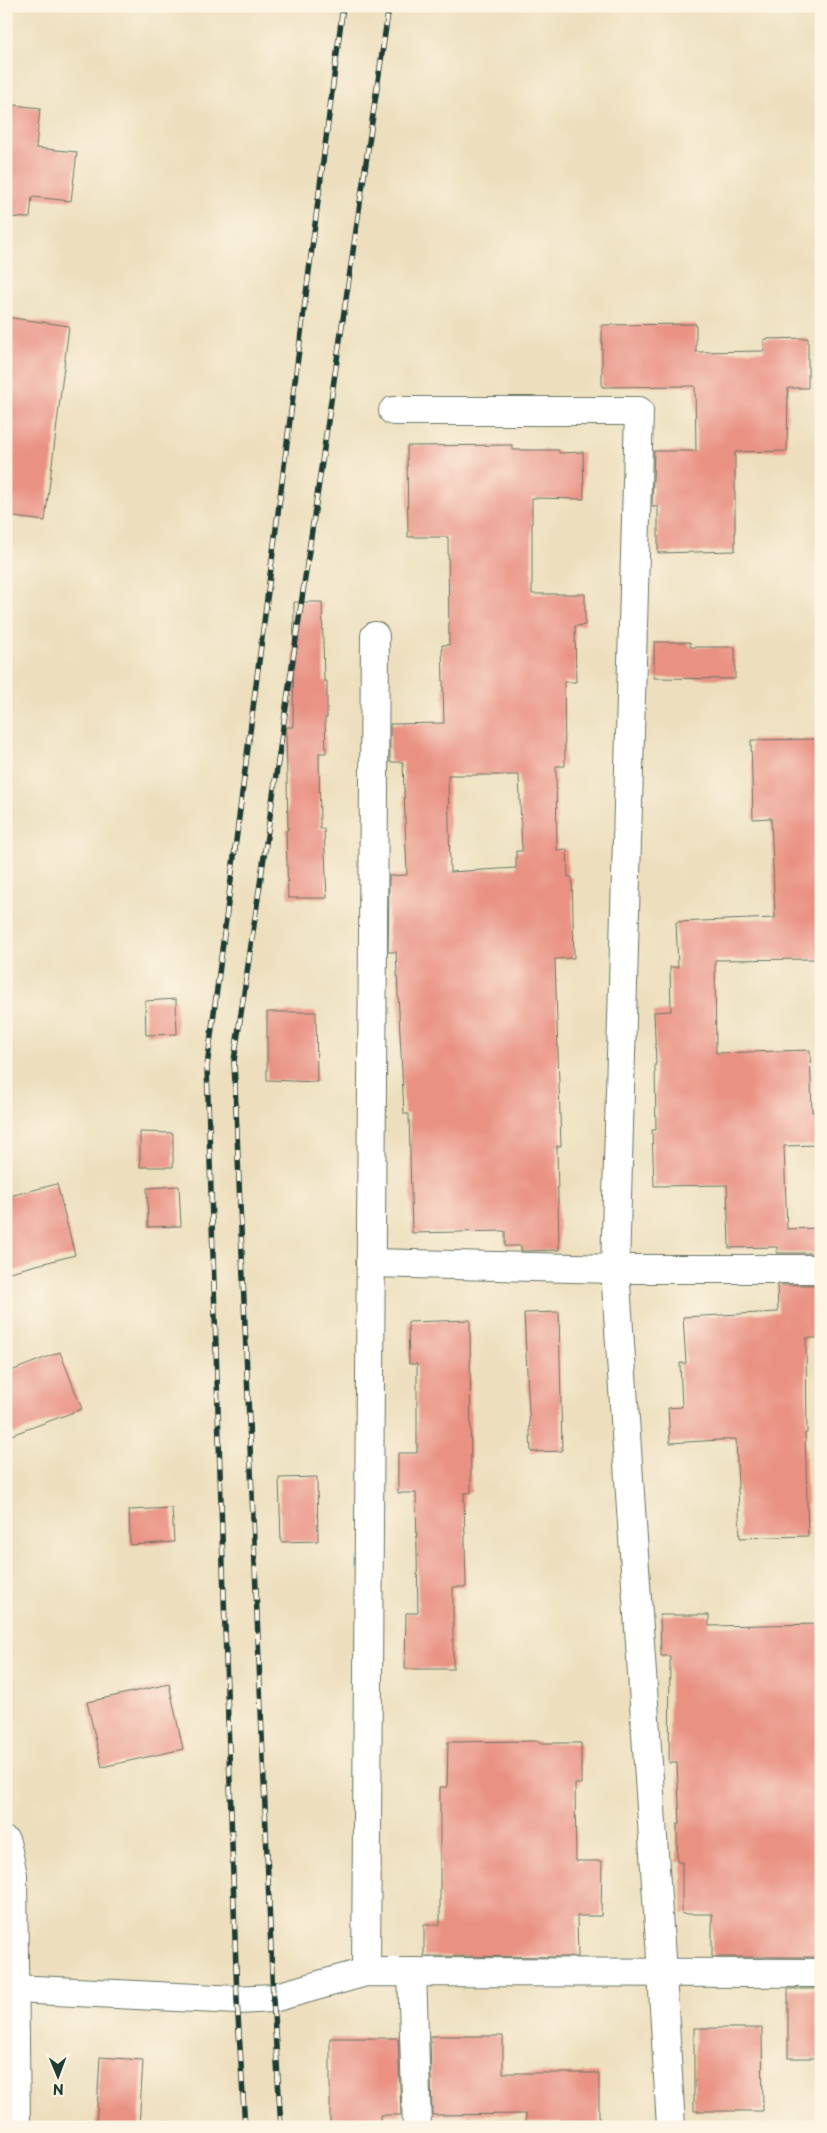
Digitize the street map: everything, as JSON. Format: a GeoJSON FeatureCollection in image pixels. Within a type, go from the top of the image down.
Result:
{"type":"FeatureCollection","features":[{"type":"Feature","properties":{"kind":"main road"},"geometry":{"type":"LineString","coordinates":[[393,411],[639,411],[615,1269],[671,2127]]}},
{"type":"Feature","properties":{"kind":"main road"},"geometry":{"type":"LineString","coordinates":[[366,1972],[375,636]]}},
{"type":"Feature","properties":{"kind":"main road"},"geometry":{"type":"LineString","coordinates":[[370,1263],[615,1269],[821,1269]]}},
{"type":"Feature","properties":{"kind":"main road"},"geometry":{"type":"LineString","coordinates":[[6,1842],[13,1875],[15,1989],[11,2097],[16,2127]]}},
{"type":"Feature","properties":{"kind":"main road"},"geometry":{"type":"LineString","coordinates":[[15,1989],[237,2000],[273,1998],[366,1972],[821,1973]]}},
{"type":"Feature","properties":{"kind":"main road"},"geometry":{"type":"LineString","coordinates":[[412,1972],[417,2127]]}},
{"type":"Feature","properties":{"kind":"building"},"geometry":{"type":"Polygon","coordinates":[[[6,104],[40,108],[36,148],[77,152],[71,201],[32,197],[30,218],[6,217],[6,104]]]}},
{"type":"Feature","properties":{"kind":"building"},"geometry":{"type":"Polygon","coordinates":[[[6,317],[69,326],[45,521],[6,516],[6,317]]]}},
{"type":"Feature","properties":{"kind":"building"},"geometry":{"type":"Polygon","coordinates":[[[696,324],[696,352],[764,351],[764,339],[808,338],[808,388],[788,388],[787,451],[735,452],[735,551],[658,553],[658,507],[652,507],[654,451],[696,451],[695,386],[602,387],[602,325],[696,324]]]}},
{"type":"Feature","properties":{"kind":"building"},"geometry":{"type":"Polygon","coordinates":[[[512,445],[512,450],[559,450],[559,453],[583,452],[584,499],[532,498],[532,594],[585,594],[585,625],[575,626],[576,682],[564,682],[565,766],[556,766],[557,850],[567,849],[568,877],[572,877],[574,958],[555,959],[561,1146],[557,1146],[559,1250],[521,1251],[521,1246],[505,1246],[505,1231],[412,1233],[409,1114],[404,1114],[396,952],[388,952],[389,876],[407,875],[403,762],[390,762],[390,724],[444,723],[442,645],[449,645],[448,537],[408,537],[407,446],[512,445]],[[448,775],[450,872],[516,868],[516,851],[522,851],[519,775],[448,775]]]}},
{"type":"Feature","properties":{"kind":"building"},"geometry":{"type":"Polygon","coordinates":[[[294,602],[322,602],[324,681],[327,681],[327,718],[325,718],[326,753],[319,753],[320,829],[324,829],[327,898],[288,898],[286,727],[293,727],[294,602]]]}},
{"type":"Feature","properties":{"kind":"building"},"geometry":{"type":"Polygon","coordinates":[[[654,642],[690,642],[690,647],[735,647],[735,679],[654,678],[654,642]]]}},
{"type":"Feature","properties":{"kind":"building"},"geometry":{"type":"Polygon","coordinates":[[[821,739],[821,959],[715,960],[716,1053],[810,1050],[812,1112],[817,1111],[818,1145],[784,1146],[787,1229],[821,1228],[821,1253],[777,1253],[777,1247],[729,1248],[727,1185],[654,1186],[652,1130],[656,1130],[656,1064],[654,1012],[671,1011],[670,967],[678,967],[676,922],[775,918],[771,818],[753,819],[751,740],[821,739]]]}},
{"type":"Feature","properties":{"kind":"building"},"geometry":{"type":"Polygon","coordinates":[[[176,999],[177,1034],[146,1035],[145,1001],[176,999]]]}},
{"type":"Feature","properties":{"kind":"building"},"geometry":{"type":"Polygon","coordinates":[[[267,1012],[316,1012],[317,1082],[267,1080],[267,1012]]]}},
{"type":"Feature","properties":{"kind":"building"},"geometry":{"type":"Polygon","coordinates":[[[140,1132],[173,1133],[173,1167],[140,1167],[140,1132]]]}},
{"type":"Feature","properties":{"kind":"building"},"geometry":{"type":"Polygon","coordinates":[[[57,1184],[75,1255],[6,1273],[6,1197],[57,1184]]]}},
{"type":"Feature","properties":{"kind":"building"},"geometry":{"type":"Polygon","coordinates":[[[179,1186],[181,1226],[148,1227],[147,1188],[179,1186]]]}},
{"type":"Feature","properties":{"kind":"building"},"geometry":{"type":"Polygon","coordinates":[[[777,1285],[821,1285],[821,1338],[806,1338],[807,1433],[805,1433],[808,1536],[740,1538],[736,1439],[670,1443],[668,1408],[682,1407],[680,1363],[686,1363],[683,1317],[778,1312],[777,1285]]]}},
{"type":"Feature","properties":{"kind":"building"},"geometry":{"type":"Polygon","coordinates":[[[559,1312],[562,1451],[531,1452],[524,1313],[559,1312]]]}},
{"type":"Feature","properties":{"kind":"building"},"geometry":{"type":"Polygon","coordinates":[[[470,1320],[471,1493],[464,1493],[466,1587],[453,1587],[453,1669],[405,1669],[406,1613],[418,1613],[416,1493],[398,1493],[398,1453],[417,1453],[417,1364],[409,1364],[408,1322],[470,1320]]]}},
{"type":"Feature","properties":{"kind":"building"},"geometry":{"type":"Polygon","coordinates":[[[60,1352],[82,1409],[6,1437],[6,1373],[60,1352]]]}},
{"type":"Feature","properties":{"kind":"building"},"geometry":{"type":"Polygon","coordinates":[[[317,1477],[318,1541],[281,1542],[279,1478],[317,1477]]]}},
{"type":"Feature","properties":{"kind":"building"},"geometry":{"type":"Polygon","coordinates":[[[172,1508],[174,1542],[130,1545],[129,1510],[172,1508]]]}},
{"type":"Feature","properties":{"kind":"building"},"geometry":{"type":"Polygon","coordinates":[[[660,1615],[709,1615],[709,1626],[821,1624],[821,1957],[712,1957],[712,1914],[682,1914],[682,1862],[677,1862],[677,1824],[680,1824],[677,1763],[669,1763],[670,1656],[661,1656],[660,1615]]]}},
{"type":"Feature","properties":{"kind":"building"},"geometry":{"type":"Polygon","coordinates":[[[169,1684],[183,1749],[102,1767],[87,1702],[169,1684]]]}},
{"type":"Feature","properties":{"kind":"building"},"geometry":{"type":"Polygon","coordinates":[[[539,1741],[539,1743],[581,1743],[581,1784],[575,1784],[576,1861],[602,1861],[601,1916],[577,1916],[578,1957],[424,1956],[424,1925],[440,1925],[440,1787],[447,1787],[448,1742],[539,1741]]]}},
{"type":"Feature","properties":{"kind":"building"},"geometry":{"type":"Polygon","coordinates":[[[788,1989],[821,1989],[821,2058],[788,2058],[788,1989]]]}},
{"type":"Feature","properties":{"kind":"building"},"geometry":{"type":"Polygon","coordinates":[[[694,2028],[762,2028],[763,2111],[694,2111],[694,2028]]]}},
{"type":"Feature","properties":{"kind":"building"},"geometry":{"type":"Polygon","coordinates":[[[430,2036],[503,2036],[503,2073],[599,2073],[599,2127],[561,2127],[561,2122],[526,2122],[526,2114],[432,2115],[430,2036]]]}},
{"type":"Feature","properties":{"kind":"building"},"geometry":{"type":"Polygon","coordinates":[[[330,2038],[398,2038],[401,2115],[380,2115],[380,2127],[330,2127],[330,2038]]]}},
{"type":"Feature","properties":{"kind":"building"},"geometry":{"type":"Polygon","coordinates":[[[100,2057],[143,2060],[139,2127],[96,2127],[100,2057]]]}},
{"type":"Feature","properties":{"kind":"railway"},"geometry":{"type":"LineString","coordinates":[[245,2127],[237,2000],[207,1067],[343,6]]}},
{"type":"Feature","properties":{"kind":"railway"},"geometry":{"type":"LineString","coordinates":[[281,2127],[273,1998],[234,1061],[389,6]]}}]}
